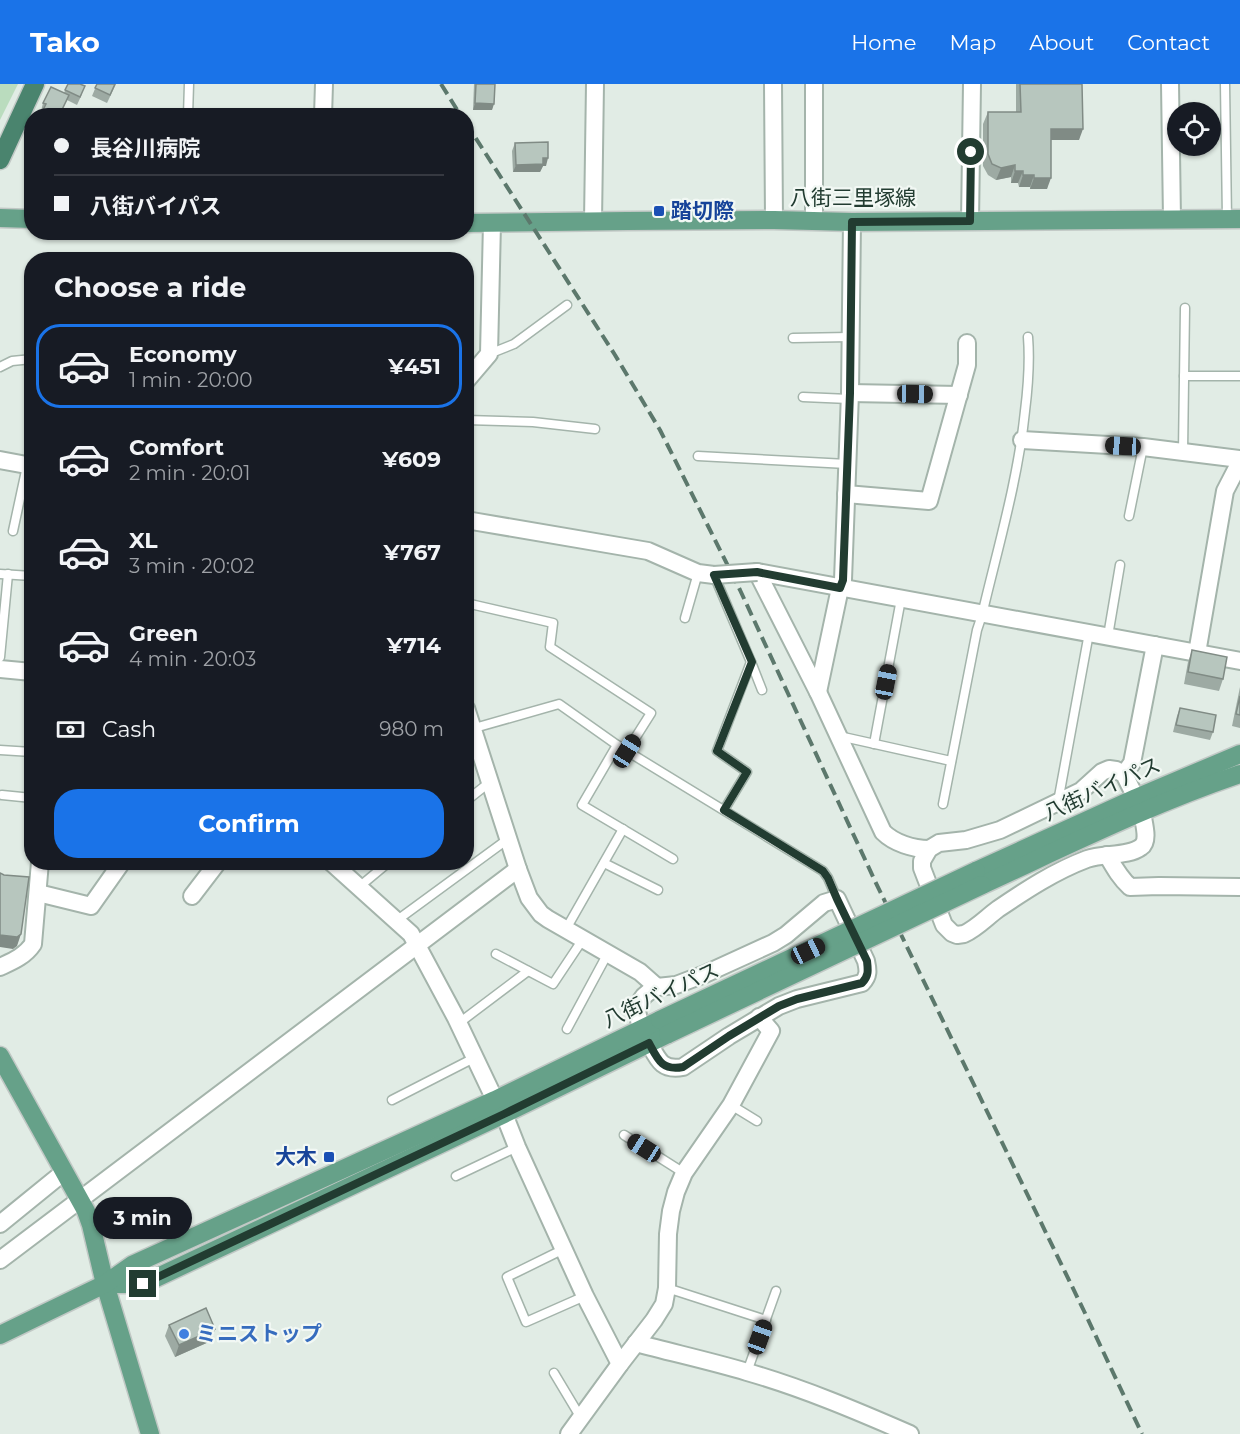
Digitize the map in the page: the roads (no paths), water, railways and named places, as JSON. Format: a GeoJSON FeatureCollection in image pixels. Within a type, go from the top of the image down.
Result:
{"type":"FeatureCollection","features":[{"type":"Feature","properties":{"kind":"highway"},"geometry":{"type":"LineString","coordinates":[[0,160],[35,84]]}},
{"type":"Feature","properties":{"kind":"main road"},"geometry":{"type":"LineString","coordinates":[[0,218],[24,219]]}},
{"type":"Feature","properties":{"kind":"main road","name":"八街三里塚線"},"geometry":{"type":"LineString","coordinates":[[474,223],[1233,219]]}},
{"type":"Feature","properties":{"kind":"main road","name":"八街バイパス"},"geometry":{"type":"LineString","coordinates":[[0,1335],[105,1284],[143,1284],[645,1036],[1139,805],[1240,754]]}},
{"type":"Feature","properties":{"kind":"main road","name":"八街バイパス"},"geometry":{"type":"LineString","coordinates":[[1139,805],[1240,774]]}},
{"type":"Feature","properties":{"kind":"main road"},"geometry":{"type":"LineString","coordinates":[[0,1056],[80,1201],[91,1226],[105,1284],[150,1434]]}},
{"type":"Feature","properties":{"kind":"street"},"geometry":{"type":"LineString","coordinates":[[323,108],[324,84]]}},
{"type":"Feature","properties":{"kind":"street"},"geometry":{"type":"LineString","coordinates":[[593,221],[595,84]]}},
{"type":"Feature","properties":{"kind":"street"},"geometry":{"type":"LineString","coordinates":[[773,84],[774,220]]}},
{"type":"Feature","properties":{"kind":"street"},"geometry":{"type":"LineString","coordinates":[[970,221],[972,84]]}},
{"type":"Feature","properties":{"kind":"street"},"geometry":{"type":"LineString","coordinates":[[1170,84],[1172,219]]}},
{"type":"Feature","properties":{"kind":"street"},"geometry":{"type":"LineString","coordinates":[[814,85],[814,221]]}},
{"type":"Feature","properties":{"kind":"street"},"geometry":{"type":"LineString","coordinates":[[818,692],[843,580],[850,396],[852,222]]}},
{"type":"Feature","properties":{"kind":"street"},"geometry":{"type":"LineString","coordinates":[[474,372],[489,354],[492,223]]}},
{"type":"Feature","properties":{"kind":"street"},"geometry":{"type":"LineString","coordinates":[[846,494],[929,501],[967,365],[967,343]]}},
{"type":"Feature","properties":{"kind":"street"},"geometry":{"type":"LineString","coordinates":[[850,396],[959,395]]}},
{"type":"Feature","properties":{"kind":"street"},"geometry":{"type":"LineString","coordinates":[[1022,440],[1143,447],[1240,460],[1225,491],[1197,653]]}},
{"type":"Feature","properties":{"kind":"street"},"geometry":{"type":"LineString","coordinates":[[0,460],[24,465]]}},
{"type":"Feature","properties":{"kind":"street"},"geometry":{"type":"LineString","coordinates":[[474,521],[648,551],[706,574],[757,572],[1240,661]]}},
{"type":"Feature","properties":{"kind":"street"},"geometry":{"type":"LineString","coordinates":[[757,572],[818,692],[883,832],[894,841],[929,849]]}},
{"type":"Feature","properties":{"kind":"street"},"geometry":{"type":"LineString","coordinates":[[1124,774],[1132,763],[1155,645]]}},
{"type":"Feature","properties":{"kind":"street"},"geometry":{"type":"LineString","coordinates":[[0,669],[24,671]]}},
{"type":"Feature","properties":{"kind":"street"},"geometry":{"type":"LineString","coordinates":[[474,740],[518,869],[534,906],[541,914],[640,972],[657,987]]}},
{"type":"Feature","properties":{"kind":"street"},"geometry":{"type":"LineString","coordinates":[[1109,769],[1116,770],[1124,774],[1139,805],[1145,836],[1144,844],[1140,849],[1131,852],[1087,859],[1026,889],[970,931],[957,935],[952,933],[944,926],[922,868],[922,861],[929,849],[939,843],[966,840],[1000,830],[1058,803],[1081,791],[1102,772],[1109,769]]}},
{"type":"Feature","properties":{"kind":"street"},"geometry":{"type":"LineString","coordinates":[[1107,855],[1119,875],[1130,887],[1240,886]]}},
{"type":"Feature","properties":{"kind":"street"},"geometry":{"type":"LineString","coordinates":[[0,1260],[518,869]]}},
{"type":"Feature","properties":{"kind":"street"},"geometry":{"type":"LineString","coordinates":[[0,967],[21,957],[33,944],[39,870]]}},
{"type":"Feature","properties":{"kind":"street"},"geometry":{"type":"LineString","coordinates":[[38,893],[91,906],[116,870]]}},
{"type":"Feature","properties":{"kind":"street"},"geometry":{"type":"LineString","coordinates":[[192,896],[212,870]]}},
{"type":"Feature","properties":{"kind":"street"},"geometry":{"type":"LineString","coordinates":[[340,870],[411,934],[418,945],[459,1023],[585,1296],[620,1364]]}},
{"type":"Feature","properties":{"kind":"street"},"geometry":{"type":"LineString","coordinates":[[837,899],[867,961],[868,969],[867,978],[862,983],[797,999],[779,1006],[683,1067],[676,1069],[658,1061],[645,1036],[637,1011],[644,996],[657,987],[676,985],[773,943],[824,903],[837,899]]}},
{"type":"Feature","properties":{"kind":"street"},"geometry":{"type":"LineString","coordinates":[[569,1434],[664,1304],[667,1288],[668,1234],[676,1192],[684,1173],[731,1104],[771,1031],[759,1017]]}},
{"type":"Feature","properties":{"kind":"street"},"geometry":{"type":"LineString","coordinates":[[0,1224],[64,1172]]}},
{"type":"Feature","properties":{"kind":"street"},"geometry":{"type":"LineString","coordinates":[[636,1343],[747,1372],[808,1392],[910,1434]]}},
{"type":"Feature","properties":{"kind":"lane"},"geometry":{"type":"LineString","coordinates":[[188,108],[189,84]]}},
{"type":"Feature","properties":{"kind":"lane"},"geometry":{"type":"LineString","coordinates":[[1224,84],[1233,219]]}},
{"type":"Feature","properties":{"kind":"lane"},"geometry":{"type":"LineString","coordinates":[[489,354],[514,344],[567,305]]}},
{"type":"Feature","properties":{"kind":"lane"},"geometry":{"type":"LineString","coordinates":[[1183,452],[1185,308]]}},
{"type":"Feature","properties":{"kind":"lane"},"geometry":{"type":"LineString","coordinates":[[793,338],[850,337]]}},
{"type":"Feature","properties":{"kind":"lane"},"geometry":{"type":"LineString","coordinates":[[943,804],[977,630],[1018,463],[1029,355],[1028,337]]}},
{"type":"Feature","properties":{"kind":"lane"},"geometry":{"type":"LineString","coordinates":[[0,367],[12,361],[24,360]]}},
{"type":"Feature","properties":{"kind":"lane"},"geometry":{"type":"LineString","coordinates":[[1184,376],[1240,376]]}},
{"type":"Feature","properties":{"kind":"lane"},"geometry":{"type":"LineString","coordinates":[[803,397],[850,396]]}},
{"type":"Feature","properties":{"kind":"lane"},"geometry":{"type":"LineString","coordinates":[[474,420],[533,422],[595,429]]}},
{"type":"Feature","properties":{"kind":"lane"},"geometry":{"type":"LineString","coordinates":[[1129,516],[1143,447]]}},
{"type":"Feature","properties":{"kind":"lane"},"geometry":{"type":"LineString","coordinates":[[698,456],[847,464]]}},
{"type":"Feature","properties":{"kind":"lane"},"geometry":{"type":"LineString","coordinates":[[13,531],[24,486]]}},
{"type":"Feature","properties":{"kind":"lane"},"geometry":{"type":"LineString","coordinates":[[1108,636],[1120,566]]}},
{"type":"Feature","properties":{"kind":"lane"},"geometry":{"type":"LineString","coordinates":[[0,657],[4,574],[24,575]]}},
{"type":"Feature","properties":{"kind":"lane"},"geometry":{"type":"LineString","coordinates":[[685,618],[706,574]]}},
{"type":"Feature","properties":{"kind":"lane"},"geometry":{"type":"LineString","coordinates":[[706,574],[752,662],[762,690]]}},
{"type":"Feature","properties":{"kind":"lane"},"geometry":{"type":"LineString","coordinates":[[874,744],[901,599]]}},
{"type":"Feature","properties":{"kind":"lane"},"geometry":{"type":"LineString","coordinates":[[474,605],[553,623],[550,647],[651,713],[627,751]]}},
{"type":"Feature","properties":{"kind":"lane"},"geometry":{"type":"LineString","coordinates":[[1058,803],[1089,633]]}},
{"type":"Feature","properties":{"kind":"lane"},"geometry":{"type":"LineString","coordinates":[[724,810],[747,772],[717,751],[752,662]]}},
{"type":"Feature","properties":{"kind":"lane"},"geometry":{"type":"LineString","coordinates":[[474,729],[559,704],[617,745],[823,871],[837,899]]}},
{"type":"Feature","properties":{"kind":"lane"},"geometry":{"type":"LineString","coordinates":[[839,736],[951,761]]}},
{"type":"Feature","properties":{"kind":"lane"},"geometry":{"type":"LineString","coordinates":[[617,745],[582,804],[673,859]]}},
{"type":"Feature","properties":{"kind":"lane"},"geometry":{"type":"LineString","coordinates":[[0,750],[24,752]]}},
{"type":"Feature","properties":{"kind":"lane"},"geometry":{"type":"LineString","coordinates":[[474,795],[490,782]]}},
{"type":"Feature","properties":{"kind":"lane"},"geometry":{"type":"LineString","coordinates":[[2,795],[24,797]]}},
{"type":"Feature","properties":{"kind":"lane"},"geometry":{"type":"LineString","coordinates":[[566,929],[623,829]]}},
{"type":"Feature","properties":{"kind":"lane"},"geometry":{"type":"LineString","coordinates":[[474,863],[508,838]]}},
{"type":"Feature","properties":{"kind":"lane"},"geometry":{"type":"LineString","coordinates":[[604,863],[658,890]]}},
{"type":"Feature","properties":{"kind":"lane"},"geometry":{"type":"LineString","coordinates":[[359,887],[379,870]]}},
{"type":"Feature","properties":{"kind":"lane"},"geometry":{"type":"LineString","coordinates":[[396,921],[465,870]]}},
{"type":"Feature","properties":{"kind":"lane"},"geometry":{"type":"LineString","coordinates":[[496,954],[553,984],[583,939]]}},
{"type":"Feature","properties":{"kind":"lane"},"geometry":{"type":"LineString","coordinates":[[567,1029],[608,953]]}},
{"type":"Feature","properties":{"kind":"lane"},"geometry":{"type":"LineString","coordinates":[[459,1023],[528,971]]}},
{"type":"Feature","properties":{"kind":"lane"},"geometry":{"type":"LineString","coordinates":[[392,1100],[474,1058]]}},
{"type":"Feature","properties":{"kind":"lane"},"geometry":{"type":"LineString","coordinates":[[731,1104],[758,1121]]}},
{"type":"Feature","properties":{"kind":"lane"},"geometry":{"type":"LineString","coordinates":[[624,1135],[684,1173]]}},
{"type":"Feature","properties":{"kind":"lane"},"geometry":{"type":"LineString","coordinates":[[456,1176],[517,1147]]}},
{"type":"Feature","properties":{"kind":"lane"},"geometry":{"type":"LineString","coordinates":[[564,1249],[507,1278],[526,1322],[585,1296]]}},
{"type":"Feature","properties":{"kind":"lane"},"geometry":{"type":"LineString","coordinates":[[667,1288],[766,1320]]}},
{"type":"Feature","properties":{"kind":"lane"},"geometry":{"type":"LineString","coordinates":[[747,1372],[776,1291]]}},
{"type":"Feature","properties":{"kind":"lane"},"geometry":{"type":"LineString","coordinates":[[555,1373],[580,1418]]}},
{"type":"Feature","properties":{"kind":"railway"},"geometry":{"type":"LineString","coordinates":[[441,84],[456,108]]}},
{"type":"Feature","properties":{"kind":"railway"},"geometry":{"type":"LineString","coordinates":[[474,135],[615,355],[660,430],[740,590],[875,881],[1142,1434]]}},
{"type":"Feature","properties":{"kind":"place","name":"踏切際"},"geometry":{"type":"Point","coordinates":[659,211]}},
{"type":"Feature","properties":{"kind":"place","name":"大木"},"geometry":{"type":"Point","coordinates":[329,1157]}},
{"type":"Feature","properties":{"kind":"place","name":"ミニストップ"},"geometry":{"type":"Point","coordinates":[184,1334]}}]}
